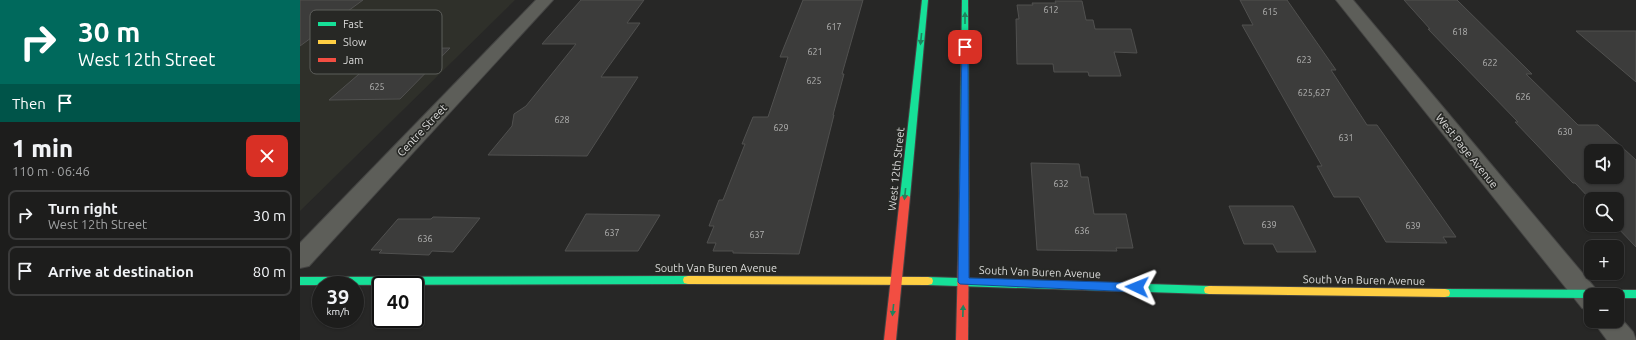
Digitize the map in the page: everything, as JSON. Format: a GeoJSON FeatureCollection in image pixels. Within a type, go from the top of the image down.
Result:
{"type":"FeatureCollection","features":[{"type":"Feature","properties":{"kind":"main road","name":"West 12th Street"},"geometry":{"type":"LineString","coordinates":[[890,340],[925,0]]}},
{"type":"Feature","properties":{"kind":"main road"},"geometry":{"type":"LineString","coordinates":[[962,340],[964,282],[965,0]]}},
{"type":"Feature","properties":{"kind":"main road","name":"South Van Buren Avenue"},"geometry":{"type":"LineString","coordinates":[[300,281],[896,280],[1232,291],[1584,298]]}},
{"type":"Feature","properties":{"kind":"main road","name":"South Van Buren Avenue"},"geometry":{"type":"LineString","coordinates":[[1624,295],[1636,294]]}},
{"type":"Feature","properties":{"kind":"street","name":"Centre Street"},"geometry":{"type":"LineString","coordinates":[[300,259],[545,0]]}},
{"type":"Feature","properties":{"kind":"street","name":"West Page Avenue"},"geometry":{"type":"LineString","coordinates":[[1344,0],[1584,293]]}},
{"type":"Feature","properties":{"kind":"street"},"geometry":{"type":"LineString","coordinates":[[1613,328],[1623,340]]}},
{"type":"Feature","properties":{"kind":"shaded area"},"geometry":{"type":"Polygon","coordinates":[[[300,0],[515,0],[442,72],[442,10],[310,10],[310,74],[440,74],[300,211],[300,0]]]}},
{"type":"Feature","properties":{"kind":"building"},"geometry":{"type":"Polygon","coordinates":[[[300,0],[363,0],[349,10],[310,10],[310,39],[300,46],[300,0]]]}},
{"type":"Feature","properties":{"kind":"building"},"geometry":{"type":"Polygon","coordinates":[[[581,0],[644,0],[627,23],[640,23],[601,77],[638,77],[587,156],[488,155],[512,126],[514,114],[526,106],[576,44],[542,44],[581,0]]]}},
{"type":"Feature","properties":{"kind":"building"},"geometry":{"type":"Polygon","coordinates":[[[803,0],[863,0],[842,74],[844,74],[799,254],[733,253],[733,251],[713,251],[716,243],[707,243],[714,226],[709,226],[719,200],[723,200],[745,144],[742,144],[753,117],[768,117],[788,57],[780,57],[803,0]]]}},
{"type":"Feature","properties":{"kind":"building"},"geometry":{"type":"Polygon","coordinates":[[[1240,0],[1287,0],[1336,70],[1331,70],[1367,125],[1377,125],[1456,237],[1443,237],[1447,243],[1386,242],[1359,197],[1334,197],[1317,166],[1322,166],[1242,25],[1253,25],[1240,0]]]}},
{"type":"Feature","properties":{"kind":"building"},"geometry":{"type":"Polygon","coordinates":[[[1404,0],[1457,0],[1532,74],[1526,74],[1578,125],[1598,125],[1619,144],[1584,144],[1584,184],[1624,184],[1624,149],[1636,160],[1636,247],[1622,232],[1624,232],[1624,192],[1584,193],[1575,183],[1573,183],[1515,122],[1518,122],[1428,29],[1430,29],[1404,0]]]}},
{"type":"Feature","properties":{"kind":"building"},"geometry":{"type":"Polygon","coordinates":[[[1055,1],[1082,1],[1086,20],[1093,20],[1095,29],[1131,29],[1137,53],[1114,52],[1121,76],[1089,76],[1088,72],[1054,72],[1053,64],[1017,64],[1016,19],[1019,19],[1017,5],[1033,5],[1032,3],[1056,3],[1055,1]]]}},
{"type":"Feature","properties":{"kind":"building"},"geometry":{"type":"Polygon","coordinates":[[[1576,31],[1636,31],[1636,82],[1576,31]]]}},
{"type":"Feature","properties":{"kind":"building"},"geometry":{"type":"Polygon","coordinates":[[[442,48],[450,48],[442,56],[442,48]]]}},
{"type":"Feature","properties":{"kind":"building"},"geometry":{"type":"Polygon","coordinates":[[[359,74],[425,74],[400,99],[329,100],[359,74]]]}},
{"type":"Feature","properties":{"kind":"building"},"geometry":{"type":"Polygon","coordinates":[[[1031,163],[1079,164],[1081,177],[1088,177],[1094,214],[1126,214],[1133,248],[1116,248],[1117,251],[1037,250],[1031,163]]]}},
{"type":"Feature","properties":{"kind":"building"},"geometry":{"type":"Polygon","coordinates":[[[1229,206],[1293,206],[1316,252],[1277,252],[1273,244],[1244,244],[1229,206]]]}},
{"type":"Feature","properties":{"kind":"building"},"geometry":{"type":"Polygon","coordinates":[[[586,214],[660,215],[638,251],[565,251],[586,214]]]}},
{"type":"Feature","properties":{"kind":"building"},"geometry":{"type":"Polygon","coordinates":[[[433,217],[480,218],[453,252],[432,251],[429,255],[379,253],[382,250],[371,250],[398,219],[431,219],[433,217]]]}},
{"type":"Feature","properties":{"kind":"traffic: fast"},"geometry":{"type":"LineString","coordinates":[[905,197],[925,0]]}},
{"type":"Feature","properties":{"kind":"traffic: fast"},"geometry":{"type":"LineString","coordinates":[[964,221],[965,0]]}},
{"type":"Feature","properties":{"kind":"traffic: fast"},"geometry":{"type":"LineString","coordinates":[[300,281],[688,280]]}},
{"type":"Feature","properties":{"kind":"traffic: fast"},"geometry":{"type":"LineString","coordinates":[[928,281],[1209,290]]}},
{"type":"Feature","properties":{"kind":"traffic: fast"},"geometry":{"type":"LineString","coordinates":[[1445,293],[1636,294]]}},
{"type":"Feature","properties":{"kind":"traffic: slow"},"geometry":{"type":"LineString","coordinates":[[688,280],[928,281]]}},
{"type":"Feature","properties":{"kind":"traffic: slow"},"geometry":{"type":"LineString","coordinates":[[1209,290],[1445,293]]}},
{"type":"Feature","properties":{"kind":"traffic: jam"},"geometry":{"type":"LineString","coordinates":[[890,340],[905,197]]}},
{"type":"Feature","properties":{"kind":"traffic: jam"},"geometry":{"type":"LineString","coordinates":[[962,340],[964,221]]}},
{"type":"Feature","properties":{"kind":"route"},"geometry":{"type":"LineString","coordinates":[[965,47],[964,282],[1137,287]]}}]}
